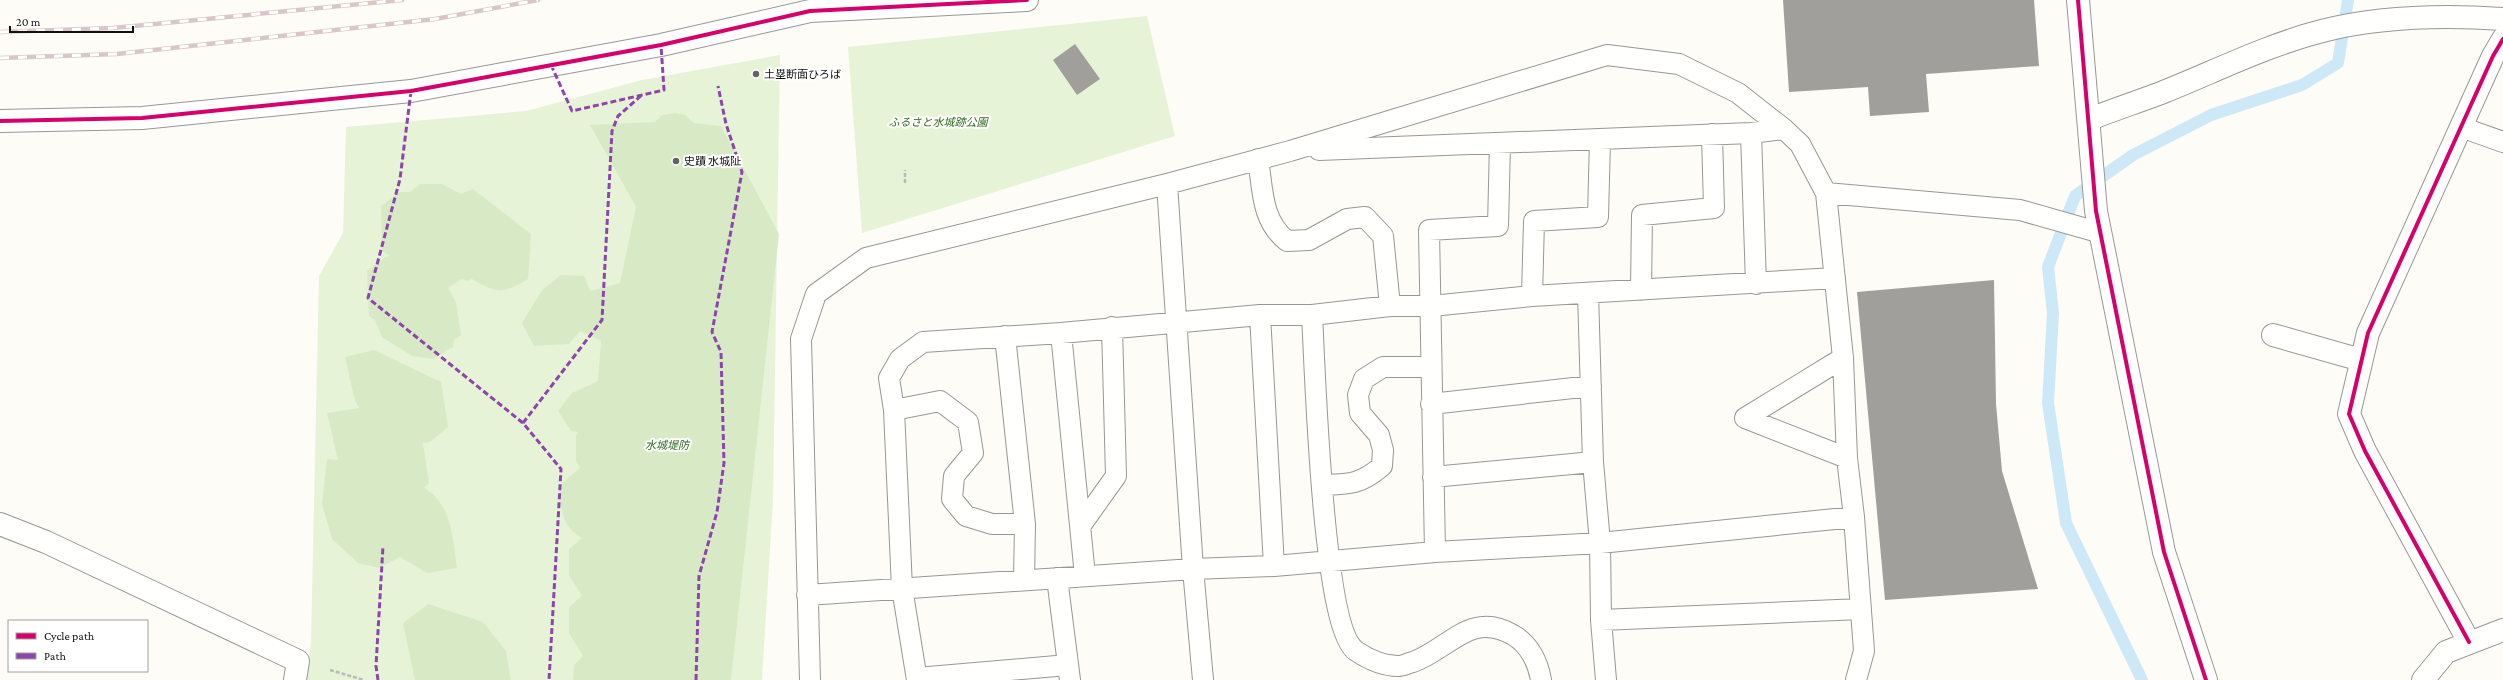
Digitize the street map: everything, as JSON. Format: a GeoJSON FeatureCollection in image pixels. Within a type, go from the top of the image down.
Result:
{"type":"FeatureCollection","features":[{"type":"Feature","properties":{"kind":"street"},"geometry":{"type":"LineString","coordinates":[[0,121],[142,118],[411,91],[661,45],[810,11],[1027,0]]}},
{"type":"Feature","properties":{"kind":"street"},"geometry":{"type":"LineString","coordinates":[[2078,0],[2096,210],[2164,552],[2206,680]]}},
{"type":"Feature","properties":{"kind":"street"},"geometry":{"type":"LineString","coordinates":[[2090,128],[2160,94],[2238,61],[2322,31],[2443,9],[2503,19]]}},
{"type":"Feature","properties":{"kind":"street"},"geometry":{"type":"LineString","coordinates":[[2469,642],[2365,451],[2348,414],[2368,334],[2493,56],[2503,39]]}},
{"type":"Feature","properties":{"kind":"street"},"geometry":{"type":"LineString","coordinates":[[2273,335],[2362,360]]}},
{"type":"Feature","properties":{"kind":"street"},"geometry":{"type":"LineString","coordinates":[[0,524],[46,542],[298,661],[295,680]]}},
{"type":"Feature","properties":{"kind":"street"},"geometry":{"type":"LineString","coordinates":[[2423,680],[2446,652],[2503,630]]}},
{"type":"Feature","properties":{"kind":"lane"},"geometry":{"type":"LineString","coordinates":[[810,680],[800,339],[816,294],[866,258],[1167,184],[1290,151],[1607,55],[1678,64],[1738,93],[1784,129],[1800,144],[1826,193],[1843,358],[1847,458],[1854,517],[1864,651],[1856,680]]}},
{"type":"Feature","properties":{"kind":"lane"},"geometry":{"type":"LineString","coordinates":[[2461,127],[2503,142]]}},
{"type":"Feature","properties":{"kind":"lane"},"geometry":{"type":"LineString","coordinates":[[1290,151],[1751,133],[1784,129]]}},
{"type":"Feature","properties":{"kind":"lane"},"geometry":{"type":"LineString","coordinates":[[1751,133],[1756,284]]}},
{"type":"Feature","properties":{"kind":"lane"},"geometry":{"type":"LineString","coordinates":[[1640,290],[1642,214],[1714,208],[1712,134]]}},
{"type":"Feature","properties":{"kind":"lane"},"geometry":{"type":"LineString","coordinates":[[1532,296],[1534,221],[1598,217],[1600,139]]}},
{"type":"Feature","properties":{"kind":"lane"},"geometry":{"type":"LineString","coordinates":[[1435,552],[1430,367],[1431,306],[1428,230],[1498,226],[1500,143]]}},
{"type":"Feature","properties":{"kind":"lane"},"geometry":{"type":"LineString","coordinates":[[1258,159],[1267,218],[1275,232],[1287,241],[1309,240],[1347,219],[1365,217],[1383,236],[1390,306]]}},
{"type":"Feature","properties":{"kind":"lane"},"geometry":{"type":"LineString","coordinates":[[1167,184],[1193,569],[1203,680]]}},
{"type":"Feature","properties":{"kind":"lane"},"geometry":{"type":"LineString","coordinates":[[1826,193],[2020,210],[2101,233]]}},
{"type":"Feature","properties":{"kind":"lane"},"geometry":{"type":"LineString","coordinates":[[1057,578],[1069,672],[917,679],[902,588],[894,410],[889,378],[900,359],[923,342],[1062,333],[1112,327],[1260,315],[1312,315],[1390,306],[1431,306],[1532,296],[1756,284],[1835,278]]}},
{"type":"Feature","properties":{"kind":"lane"},"geometry":{"type":"LineString","coordinates":[[1588,293],[1594,462],[1600,543],[1601,620],[1606,680]]}},
{"type":"Feature","properties":{"kind":"lane"},"geometry":{"type":"LineString","coordinates":[[1260,315],[1274,566]]}},
{"type":"Feature","properties":{"kind":"lane"},"geometry":{"type":"LineString","coordinates":[[1312,315],[1322,485],[1329,561],[1337,611],[1344,632],[1354,650],[1378,663],[1399,667],[1424,658],[1445,643],[1474,628],[1500,627],[1522,641],[1535,659],[1541,680]]}},
{"type":"Feature","properties":{"kind":"lane"},"geometry":{"type":"LineString","coordinates":[[1081,525],[1116,476],[1112,327]]}},
{"type":"Feature","properties":{"kind":"lane"},"geometry":{"type":"LineString","coordinates":[[1062,333],[1086,576]]}},
{"type":"Feature","properties":{"kind":"lane"},"geometry":{"type":"LineString","coordinates":[[1005,336],[1025,524],[1024,580]]}},
{"type":"Feature","properties":{"kind":"lane"},"geometry":{"type":"LineString","coordinates":[[1843,358],[1745,418],[1847,458]]}},
{"type":"Feature","properties":{"kind":"lane"},"geometry":{"type":"LineString","coordinates":[[1322,485],[1356,484],[1368,478],[1382,466],[1383,450],[1379,435],[1360,413],[1358,396],[1364,379],[1383,367],[1430,367]]}},
{"type":"Feature","properties":{"kind":"lane"},"geometry":{"type":"LineString","coordinates":[[1431,404],[1591,386]]}},
{"type":"Feature","properties":{"kind":"lane"},"geometry":{"type":"LineString","coordinates":[[894,410],[940,401],[968,422],[973,453],[954,476],[952,499],[966,516],[992,524],[1025,524]]}},
{"type":"Feature","properties":{"kind":"lane"},"geometry":{"type":"LineString","coordinates":[[1433,477],[1594,462]]}},
{"type":"Feature","properties":{"kind":"lane"},"geometry":{"type":"LineString","coordinates":[[807,595],[1193,569],[1274,566],[1435,552],[1600,543],[1854,517]]}},
{"type":"Feature","properties":{"kind":"lane"},"geometry":{"type":"LineString","coordinates":[[1601,620],[1861,608]]}},
{"type":"Feature","properties":{"kind":"path"},"geometry":{"type":"LineString","coordinates":[[905,170],[905,183]]}},
{"type":"Feature","properties":{"kind":"green space","name":"ふるさと水城跡公園"},"geometry":{"type":"Polygon","coordinates":[[[1147,16],[1175,136],[862,233],[848,47],[1147,16]]]}},
{"type":"Feature","properties":{"kind":"green space"},"geometry":{"type":"Polygon","coordinates":[[[780,55],[773,500],[762,680],[307,680],[311,641],[319,276],[343,233],[346,127],[526,111],[642,80],[780,55]]]}},
{"type":"Feature","properties":{"kind":"green space","name":"水城堤防"},"geometry":{"type":"Polygon","coordinates":[[[675,113],[685,115],[694,123],[721,126],[779,234],[731,680],[573,680],[574,665],[583,656],[569,633],[569,607],[582,596],[569,575],[569,549],[582,538],[570,528],[563,515],[560,501],[560,485],[580,468],[576,461],[576,435],[578,432],[571,431],[558,411],[572,393],[598,381],[601,341],[580,331],[569,344],[534,346],[522,323],[542,290],[561,275],[584,276],[590,291],[620,283],[636,207],[590,125],[655,122],[662,115],[675,113]]]}},
{"type":"Feature","properties":{"kind":"green space"},"geometry":{"type":"Polygon","coordinates":[[[420,184],[442,184],[461,194],[473,189],[531,234],[528,279],[506,290],[495,290],[472,279],[467,281],[462,279],[448,288],[456,302],[461,335],[454,340],[453,347],[433,359],[412,356],[382,337],[375,320],[369,316],[367,271],[385,257],[390,256],[382,251],[381,206],[399,192],[410,192],[420,184]]]}},
{"type":"Feature","properties":{"kind":"green space"},"geometry":{"type":"Polygon","coordinates":[[[374,350],[441,382],[448,427],[430,442],[423,443],[429,483],[424,488],[433,495],[446,513],[450,523],[457,568],[427,573],[400,557],[379,568],[358,563],[332,539],[322,504],[327,459],[338,460],[327,413],[359,408],[355,401],[345,357],[374,350]]]}},
{"type":"Feature","properties":{"kind":"green space"},"geometry":{"type":"Polygon","coordinates":[[[428,604],[483,622],[506,651],[511,680],[415,680],[403,623],[428,604]]]}},
{"type":"Feature","properties":{"kind":"building"},"geometry":{"type":"Polygon","coordinates":[[[1783,0],[2034,0],[2039,66],[1926,74],[1929,112],[1870,116],[1868,87],[1789,92],[1783,0]]]}},
{"type":"Feature","properties":{"kind":"building"},"geometry":{"type":"Polygon","coordinates":[[[1075,44],[1100,79],[1077,95],[1053,60],[1075,44]]]}},
{"type":"Feature","properties":{"kind":"building"},"geometry":{"type":"Polygon","coordinates":[[[1994,280],[1996,404],[2002,471],[2038,589],[1885,600],[1857,292],[1994,280]]]}},
{"type":"Feature","properties":{"kind":"waterway"},"geometry":{"type":"LineString","coordinates":[[2142,680],[2066,523],[2048,403],[2053,313],[2048,267],[2075,196],[2133,155],[2211,115],[2302,85],[2338,63],[2348,0]]}},
{"type":"Feature","properties":{"kind":"railway"},"geometry":{"type":"LineString","coordinates":[[0,32],[113,28],[402,0]]}},
{"type":"Feature","properties":{"kind":"railway"},"geometry":{"type":"LineString","coordinates":[[0,58],[117,54],[435,19],[538,0]]}},
{"type":"Feature","properties":{"kind":"marked path"},"geometry":{"type":"LineString","coordinates":[[551,65],[572,111],[664,90],[661,45]]}},
{"type":"Feature","properties":{"kind":"marked path"},"geometry":{"type":"LineString","coordinates":[[696,680],[699,576],[717,512],[724,463],[721,352],[712,332],[742,172],[726,124],[718,86]]}},
{"type":"Feature","properties":{"kind":"marked path"},"geometry":{"type":"LineString","coordinates":[[411,91],[400,179],[368,298],[523,423],[561,469],[549,680]]}},
{"type":"Feature","properties":{"kind":"marked path"},"geometry":{"type":"LineString","coordinates":[[523,423],[602,320],[612,131],[618,116],[643,94]]}},
{"type":"Feature","properties":{"kind":"marked path"},"geometry":{"type":"LineString","coordinates":[[378,680],[376,666],[383,546]]}},
{"type":"Feature","properties":{"kind":"cycle path"},"geometry":{"type":"LineString","coordinates":[[0,121],[142,118],[411,91],[661,45],[810,11],[1027,0]]}},
{"type":"Feature","properties":{"kind":"cycle path"},"geometry":{"type":"LineString","coordinates":[[2078,0],[2096,211],[2164,552],[2206,680]]}},
{"type":"Feature","properties":{"kind":"cycle path"},"geometry":{"type":"LineString","coordinates":[[2469,642],[2365,451],[2349,414],[2368,333],[2493,56],[2503,39]]}},
{"type":"Feature","properties":{"kind":"place","name":"土塁断面ひろば"},"geometry":{"type":"Point","coordinates":[756,74]}},
{"type":"Feature","properties":{"kind":"place","name":"史蹟 水城阯"},"geometry":{"type":"Point","coordinates":[676,161]}}]}
